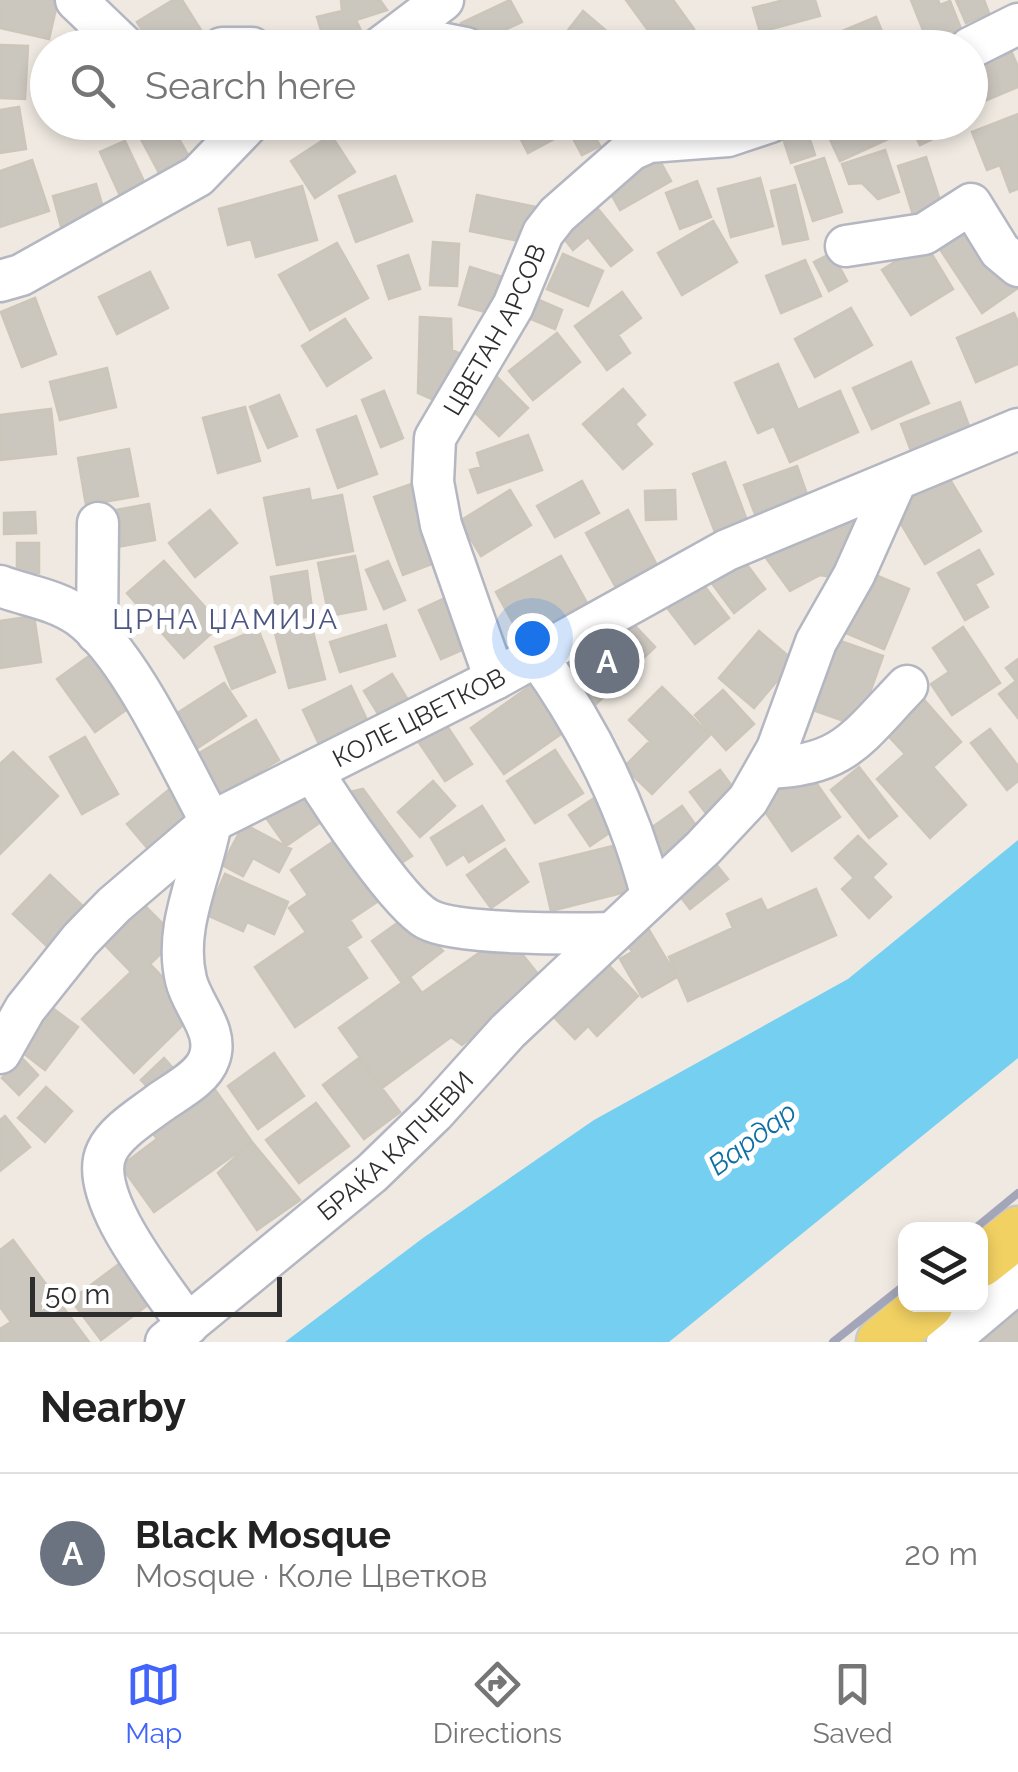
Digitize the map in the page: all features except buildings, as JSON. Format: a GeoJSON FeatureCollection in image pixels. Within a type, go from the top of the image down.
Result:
{"type":"FeatureCollection","features":[{"type":"Feature","properties":{"kind":"main road"},"geometry":{"type":"LineString","coordinates":[[988,1256],[1018,1232]]}},
{"type":"Feature","properties":{"kind":"main road"},"geometry":{"type":"LineString","coordinates":[[882,1342],[918,1312]]}},
{"type":"Feature","properties":{"kind":"street"},"geometry":{"type":"LineString","coordinates":[[76,0],[107,30]]}},
{"type":"Feature","properties":{"kind":"street"},"geometry":{"type":"LineString","coordinates":[[404,30],[443,0]]}},
{"type":"Feature","properties":{"kind":"street"},"geometry":{"type":"LineString","coordinates":[[988,39],[1018,24]]}},
{"type":"Feature","properties":{"kind":"street"},"geometry":{"type":"LineString","coordinates":[[0,281],[21,275],[198,176],[233,140]]}},
{"type":"Feature","properties":{"kind":"street","name":"ЦВЕТАН АРСОВ"},"geometry":{"type":"LineString","coordinates":[[496,679],[441,526],[433,482],[436,438],[505,321],[543,234],[557,215],[631,150],[649,140]]}},
{"type":"Feature","properties":{"kind":"street"},"geometry":{"type":"LineString","coordinates":[[846,246],[924,234],[972,204],[1000,252],[1018,266]]}},
{"type":"Feature","properties":{"kind":"street","name":"КОЛЕ ЦВЕТКОВ"},"geometry":{"type":"LineString","coordinates":[[0,1053],[25,1009],[80,940],[114,905],[211,822],[496,679],[727,550],[1018,429]]}},
{"type":"Feature","properties":{"kind":"street","name":"БРАЌА КАПЧЕВИ"},"geometry":{"type":"LineString","coordinates":[[177,1334],[372,1173],[434,1113],[508,1031],[703,848],[748,800],[778,749],[816,642],[854,575],[895,482]]}},
{"type":"Feature","properties":{"kind":"street"},"geometry":{"type":"LineString","coordinates":[[97,632],[98,524]]}},
{"type":"Feature","properties":{"kind":"street"},"geometry":{"type":"LineString","coordinates":[[0,586],[50,600],[97,632],[151,711],[211,822],[189,905],[184,948],[186,982],[208,1024],[210,1058],[199,1074],[108,1147],[100,1169],[118,1222],[177,1334]]}},
{"type":"Feature","properties":{"kind":"street"},"geometry":{"type":"LineString","coordinates":[[537,656],[560,688],[612,784],[640,852],[652,894]]}},
{"type":"Feature","properties":{"kind":"street"},"geometry":{"type":"LineString","coordinates":[[767,768],[804,767],[847,749],[907,686]]}},
{"type":"Feature","properties":{"kind":"street"},"geometry":{"type":"LineString","coordinates":[[314,772],[333,805],[424,918],[448,928],[612,933]]}},
{"type":"Feature","properties":{"kind":"street"},"geometry":{"type":"LineString","coordinates":[[947,1342],[1018,1282]]}},
{"type":"Feature","properties":{"kind":"water","name":"Вардар"},"geometry":{"type":"Polygon","coordinates":[[[1018,840],[1018,1058],[669,1342],[285,1342],[423,1238],[594,1120],[848,979],[1018,840]]]}},
{"type":"Feature","properties":{"kind":"railway"},"geometry":{"type":"LineString","coordinates":[[983,1222],[1018,1193]]}},
{"type":"Feature","properties":{"kind":"railway"},"geometry":{"type":"LineString","coordinates":[[833,1342],[898,1290]]}},
{"type":"Feature","properties":{"kind":"place","name":"Black Mosque"},"geometry":{"type":"Point","coordinates":[607,661]}},
{"type":"Feature","properties":{"kind":"district","name":"ЦРНА ЏАМИЈА"},"geometry":{"type":"Point","coordinates":[226,619]}}]}
